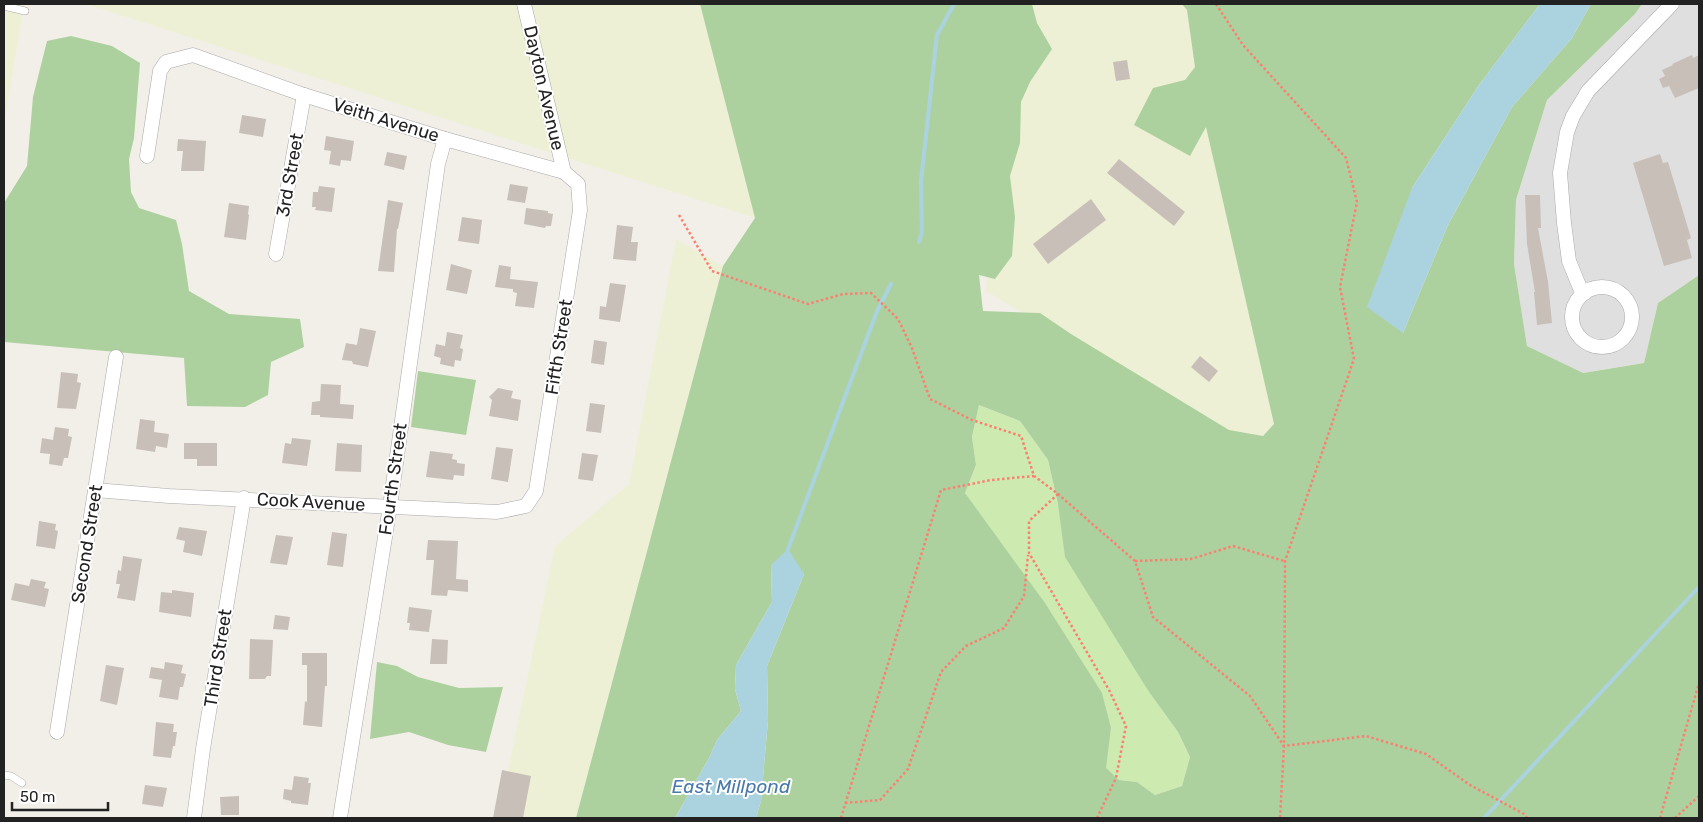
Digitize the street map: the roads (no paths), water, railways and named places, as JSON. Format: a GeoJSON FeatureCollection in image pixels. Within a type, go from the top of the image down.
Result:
{"type":"FeatureCollection","features":[{"type":"Feature","properties":{"kind":"street","name":"Dayton Avenue"},"geometry":{"type":"LineString","coordinates":[[524,4],[564,172]]}},
{"type":"Feature","properties":{"kind":"street"},"geometry":{"type":"LineString","coordinates":[[1585,293],[1580,288],[1569,261],[1564,223],[1560,173],[1567,132],[1573,116],[1588,91],[1672,4]]}},
{"type":"Feature","properties":{"kind":"street","name":"Veith Avenue"},"geometry":{"type":"LineString","coordinates":[[147,156],[160,71],[166,62],[193,55],[304,95],[445,139],[564,172],[578,184]]}},
{"type":"Feature","properties":{"kind":"street","name":"3rd Street"},"geometry":{"type":"LineString","coordinates":[[276,254],[304,95]]}},
{"type":"Feature","properties":{"kind":"street","name":"Fourth Street"},"geometry":{"type":"LineString","coordinates":[[340,818],[390,506],[438,164],[445,139]]}},
{"type":"Feature","properties":{"kind":"street","name":"Fifth Street"},"geometry":{"type":"LineString","coordinates":[[526,506],[536,491],[580,210],[578,184]]}},
{"type":"Feature","properties":{"kind":"street"},"geometry":{"type":"LineString","coordinates":[[1605,286],[1620,292],[1630,304],[1633,320],[1627,335],[1615,345],[1599,347],[1584,342],[1574,329],[1572,314],[1578,299],[1585,293],[1590,289],[1605,286]]}},
{"type":"Feature","properties":{"kind":"street","name":"Second Street"},"geometry":{"type":"LineString","coordinates":[[58,732],[116,357]]}},
{"type":"Feature","properties":{"kind":"street","name":"Cook Avenue"},"geometry":{"type":"LineString","coordinates":[[95,490],[169,496],[244,498],[497,512],[526,506]]}},
{"type":"Feature","properties":{"kind":"street","name":"Third Street"},"geometry":{"type":"LineString","coordinates":[[194,818],[203,749],[244,498]]}},
{"type":"Feature","properties":{"kind":"lane"},"geometry":{"type":"LineString","coordinates":[[4,6],[25,11]]}},
{"type":"Feature","properties":{"kind":"lane"},"geometry":{"type":"LineString","coordinates":[[4,775],[11,776],[22,783]]}},
{"type":"Feature","properties":{"kind":"water"},"geometry":{"type":"Polygon","coordinates":[[[1540,4],[1591,4],[1572,38],[1512,107],[1448,225],[1403,333],[1367,307],[1412,188],[1479,85],[1540,4]]]}},
{"type":"Feature","properties":{"kind":"water","name":"East Millpond"},"geometry":{"type":"Polygon","coordinates":[[[788,549],[804,574],[767,666],[768,720],[761,801],[756,818],[675,818],[717,740],[741,711],[735,689],[736,665],[772,602],[771,565],[788,549]]]}},
{"type":"Feature","properties":{"kind":"waterway"},"geometry":{"type":"LineString","coordinates":[[919,242],[922,232],[921,181],[937,35],[954,4]]}},
{"type":"Feature","properties":{"kind":"waterway"},"geometry":{"type":"LineString","coordinates":[[787,552],[877,311],[891,284]]}},
{"type":"Feature","properties":{"kind":"waterway"},"geometry":{"type":"LineString","coordinates":[[1484,818],[1699,587]]}}]}
